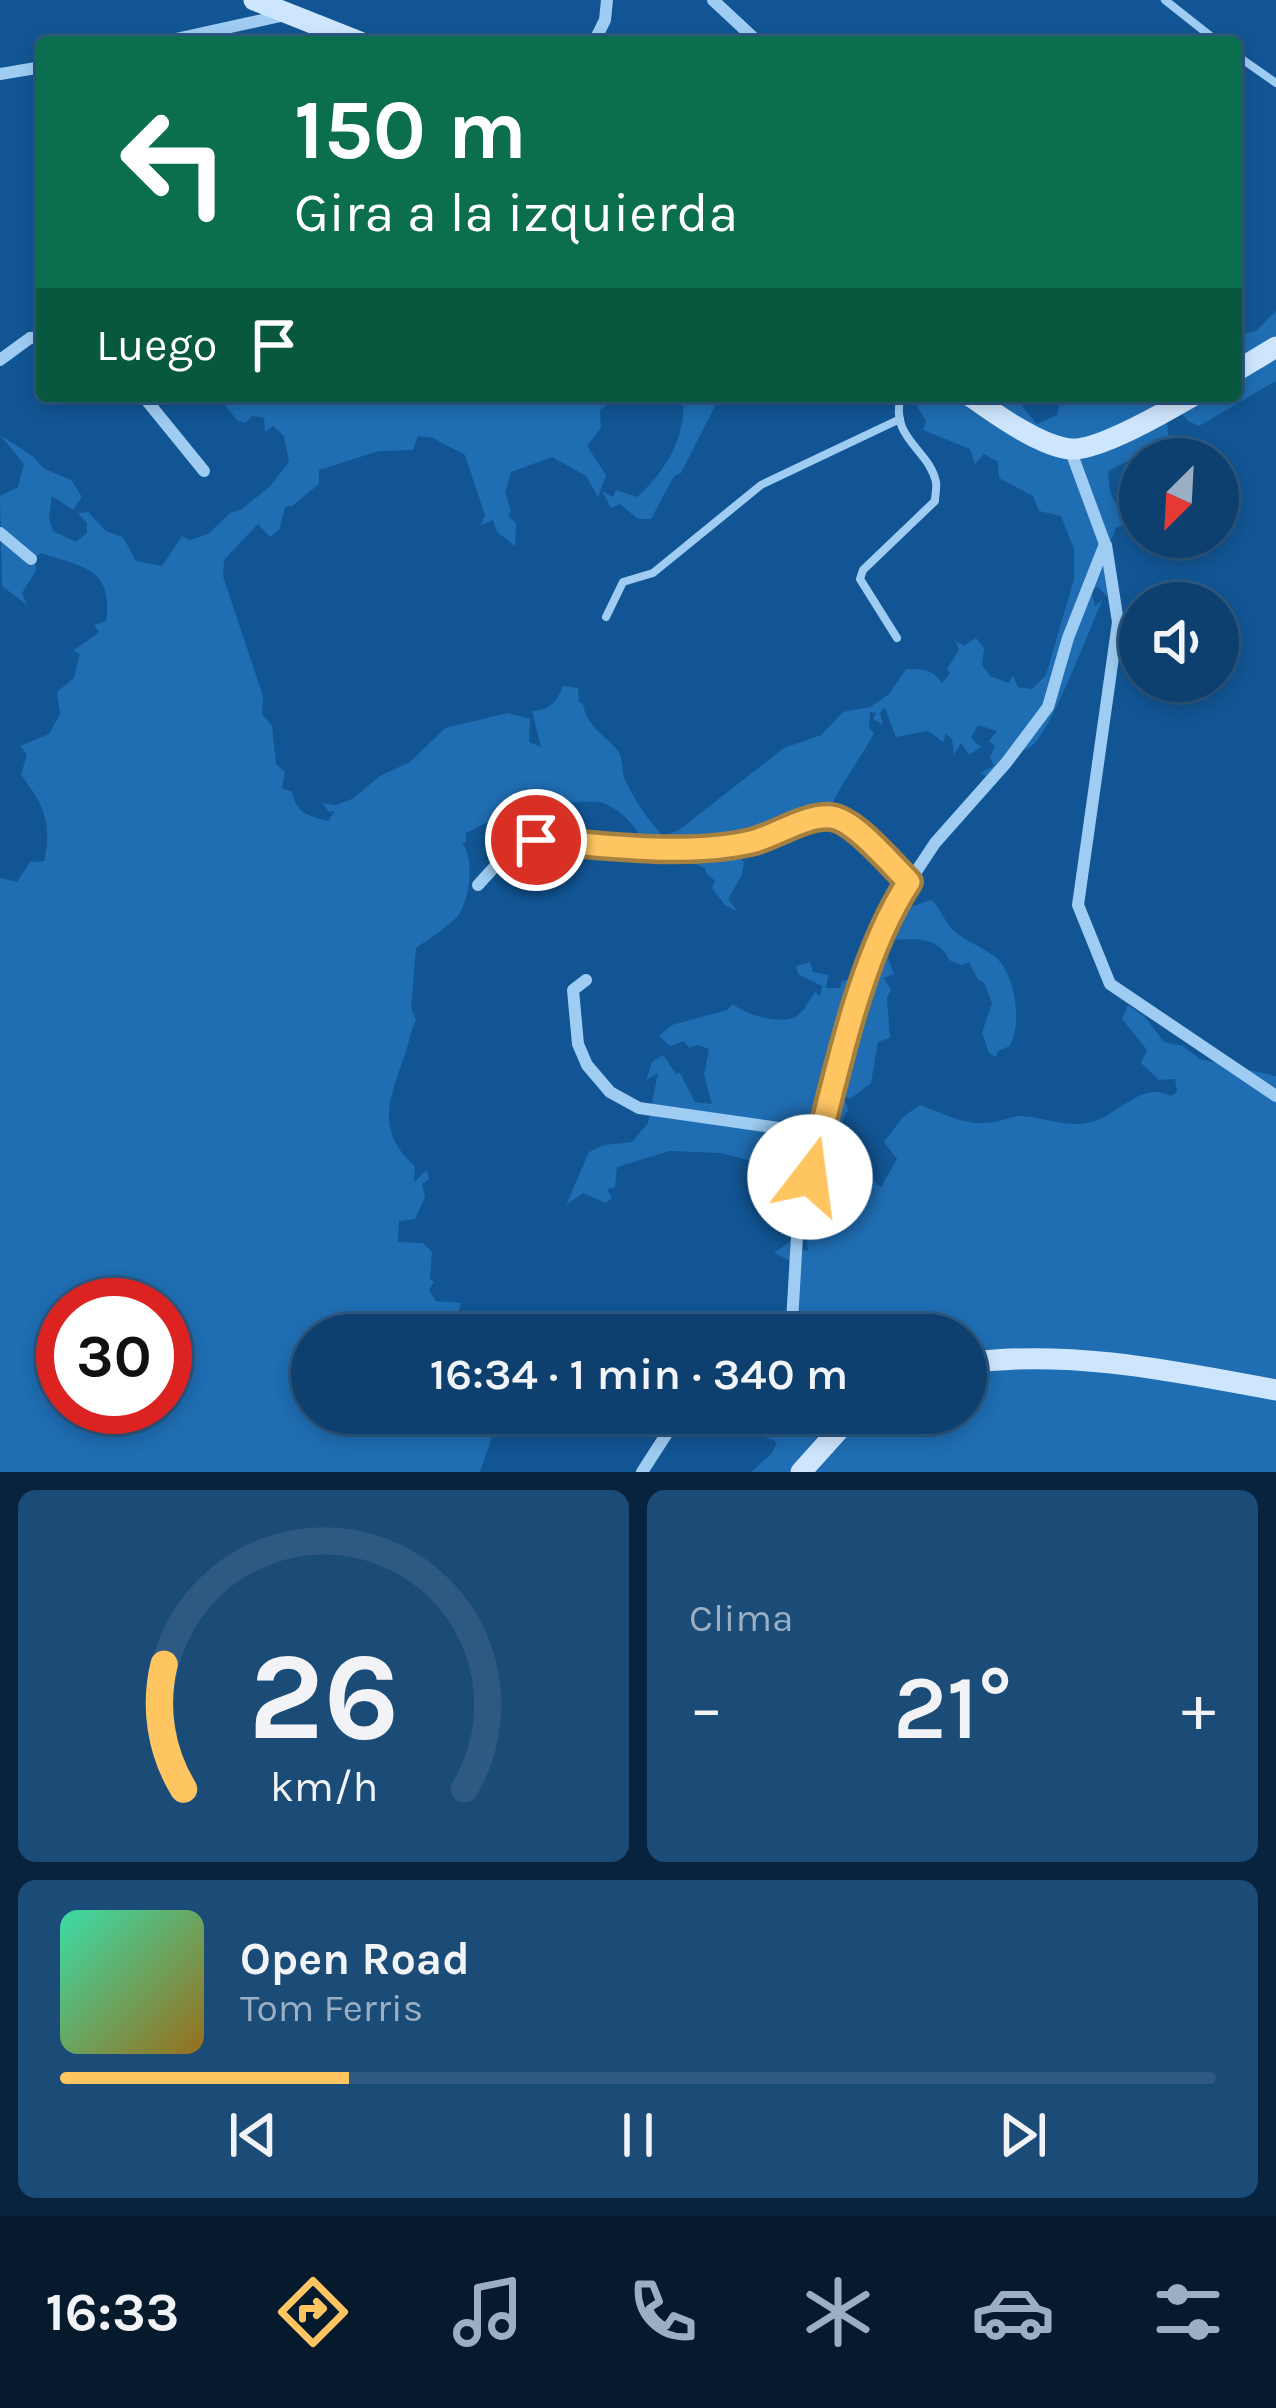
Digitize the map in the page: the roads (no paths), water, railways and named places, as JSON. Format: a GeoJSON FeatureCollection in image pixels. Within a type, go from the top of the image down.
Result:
{"type":"FeatureCollection","features":[{"type":"Feature","properties":{"kind":"main road"},"geometry":{"type":"LineString","coordinates":[[254,0],[344,36]]}},
{"type":"Feature","properties":{"kind":"main road"},"geometry":{"type":"LineString","coordinates":[[1242,367],[1276,347]]}},
{"type":"Feature","properties":{"kind":"main road"},"geometry":{"type":"LineString","coordinates":[[978,402],[1011,425],[1070,449],[1094,445],[1181,402]]}},
{"type":"Feature","properties":{"kind":"main road"},"geometry":{"type":"LineString","coordinates":[[987,1360],[1019,1356],[1150,1367],[1276,1390]]}},
{"type":"Feature","properties":{"kind":"main road"},"geometry":{"type":"LineString","coordinates":[[801,1472],[824,1434]]}},
{"type":"Feature","properties":{"kind":"street"},"geometry":{"type":"LineString","coordinates":[[597,36],[607,0]]}},
{"type":"Feature","properties":{"kind":"street"},"geometry":{"type":"LineString","coordinates":[[713,0],[752,36]]}},
{"type":"Feature","properties":{"kind":"street"},"geometry":{"type":"LineString","coordinates":[[204,36],[286,15]]}},
{"type":"Feature","properties":{"kind":"street"},"geometry":{"type":"LineString","coordinates":[[0,74],[36,69]]}},
{"type":"Feature","properties":{"kind":"street"},"geometry":{"type":"LineString","coordinates":[[0,360],[36,338]]}},
{"type":"Feature","properties":{"kind":"street"},"geometry":{"type":"LineString","coordinates":[[148,402],[204,471]]}},
{"type":"Feature","properties":{"kind":"street"},"geometry":{"type":"LineString","coordinates":[[1070,449],[1106,544],[1118,622],[1078,905],[1110,984],[1276,1096]]}},
{"type":"Feature","properties":{"kind":"street"},"geometry":{"type":"LineString","coordinates":[[0,533],[32,559]]}},
{"type":"Feature","properties":{"kind":"street"},"geometry":{"type":"LineString","coordinates":[[792,1314],[798,1219],[854,1012],[896,902],[935,843],[1048,707],[1106,544]]}},
{"type":"Feature","properties":{"kind":"street"},"geometry":{"type":"LineString","coordinates":[[478,885],[508,852],[536,840],[626,847],[749,843],[831,817],[851,825],[909,882]]}},
{"type":"Feature","properties":{"kind":"street"},"geometry":{"type":"LineString","coordinates":[[586,980],[574,990],[572,1002],[578,1044],[587,1065],[610,1092],[639,1108],[821,1134]]}},
{"type":"Feature","properties":{"kind":"street"},"geometry":{"type":"LineString","coordinates":[[641,1472],[666,1434]]}},
{"type":"Feature","properties":{"kind":"lane"},"geometry":{"type":"LineString","coordinates":[[1165,0],[1210,36]]}},
{"type":"Feature","properties":{"kind":"lane"},"geometry":{"type":"LineString","coordinates":[[1242,59],[1276,83]]}},
{"type":"Feature","properties":{"kind":"lane"},"geometry":{"type":"LineString","coordinates":[[897,638],[860,579],[863,570],[935,501],[936,480],[901,429],[901,402]]}},
{"type":"Feature","properties":{"kind":"lane"},"geometry":{"type":"LineString","coordinates":[[606,617],[623,582],[653,573],[761,485],[900,418]]}}]}
